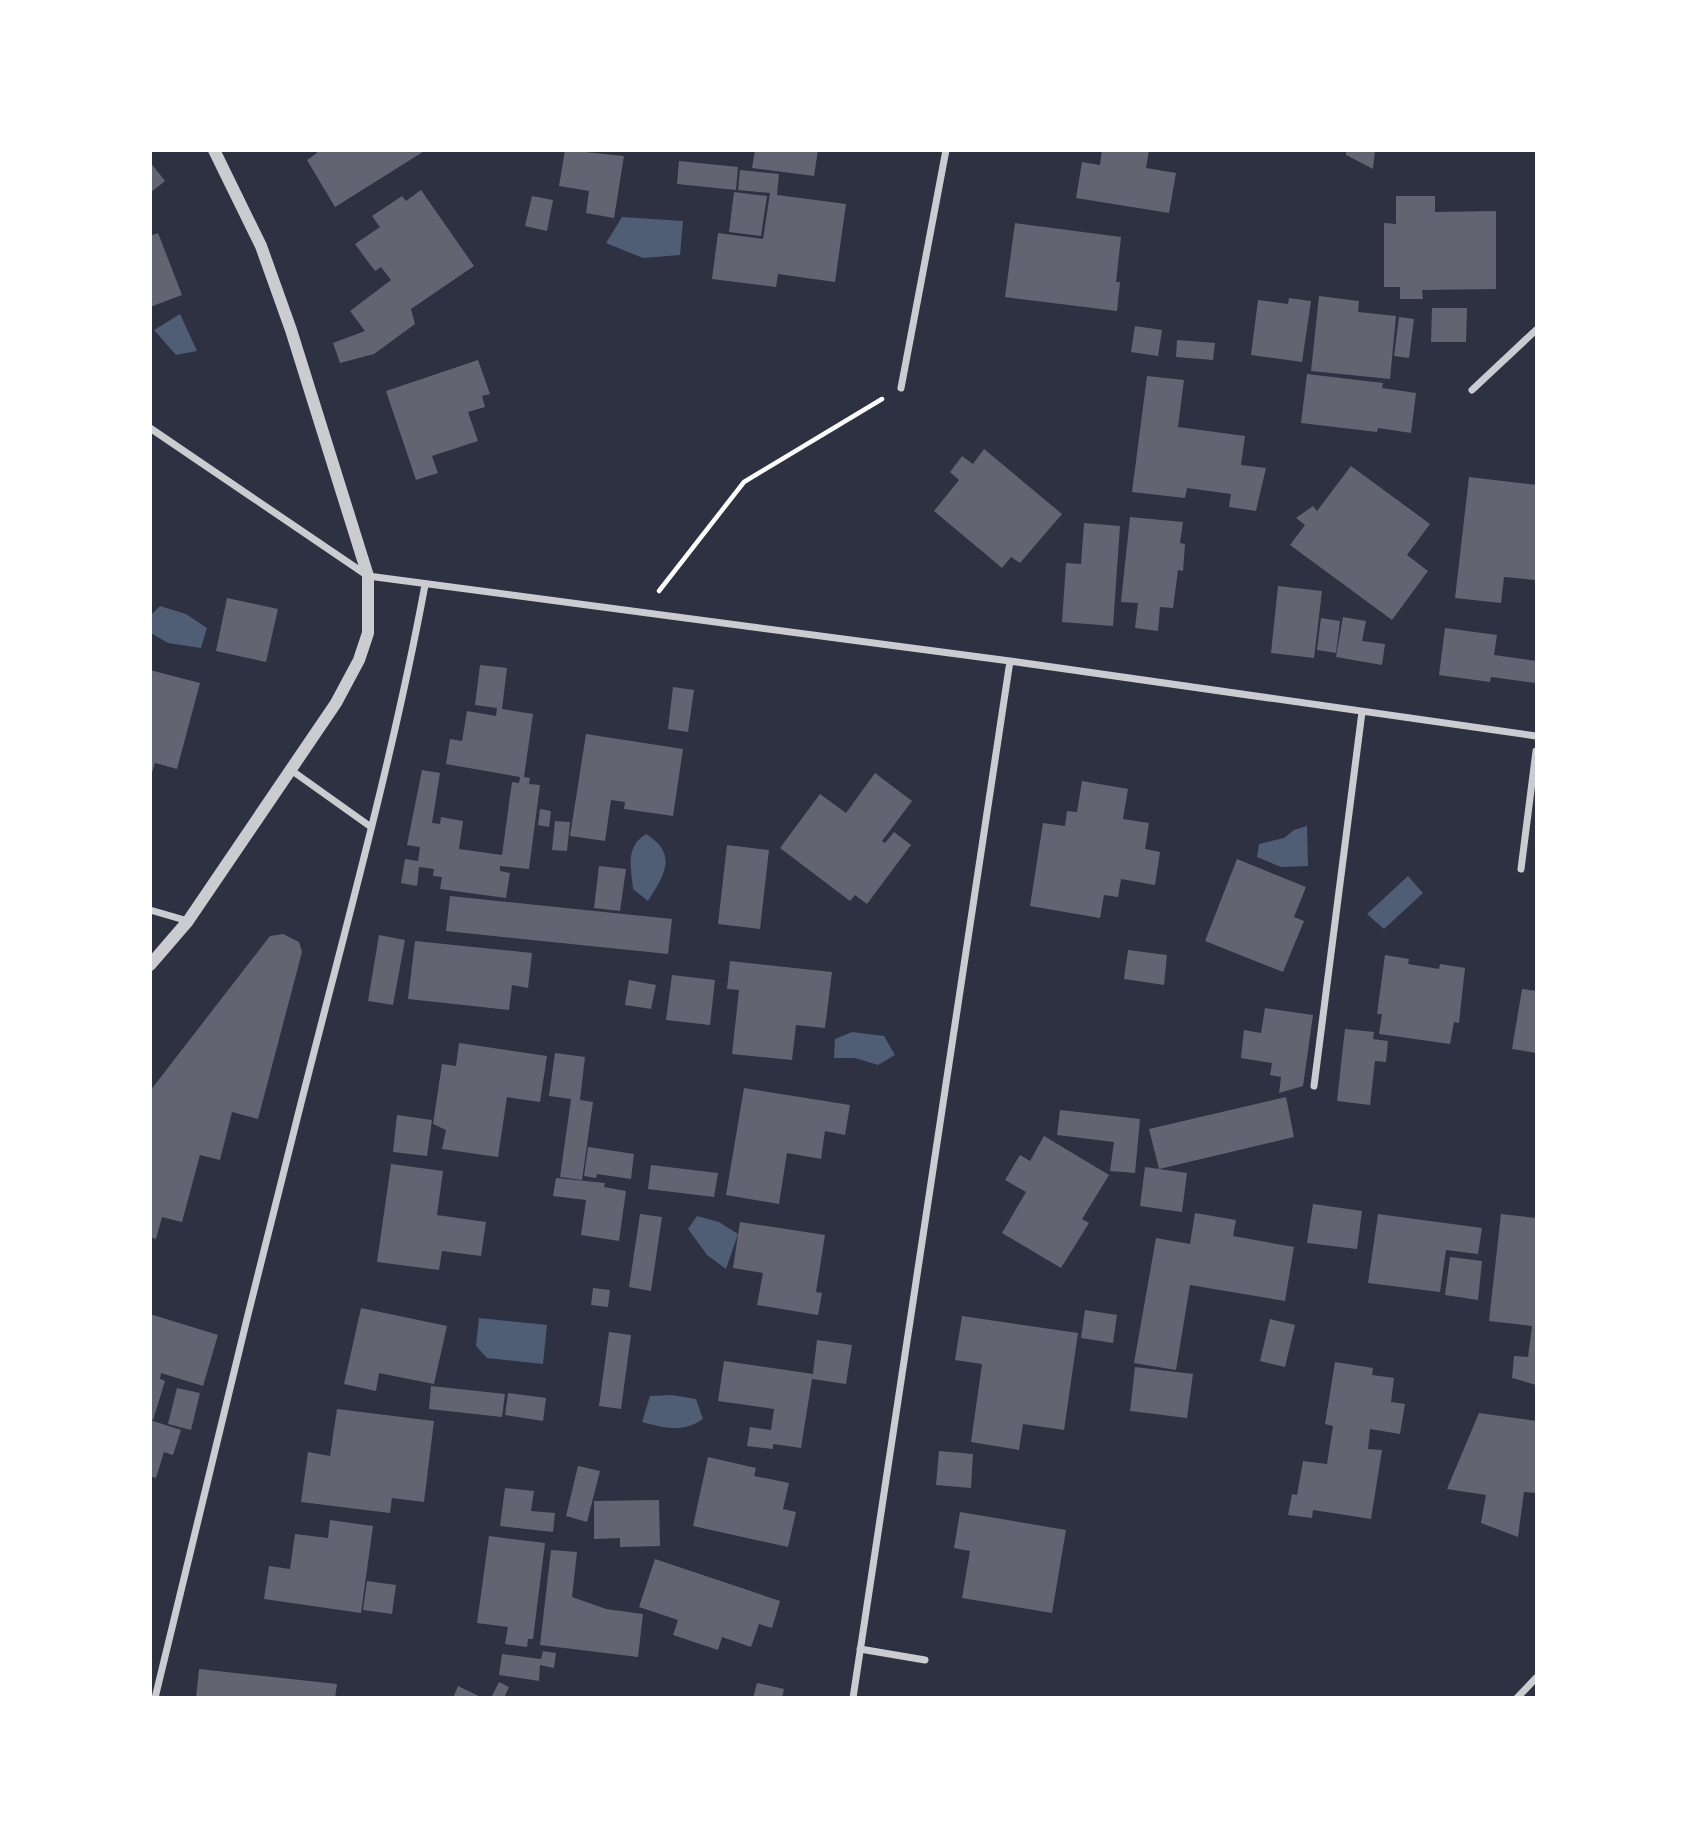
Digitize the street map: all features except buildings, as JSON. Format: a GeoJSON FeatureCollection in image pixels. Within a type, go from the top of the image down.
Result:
{"type":"FeatureCollection","features":[{"type":"Feature","properties":{"kind":"street"},"geometry":{"type":"LineString","coordinates":[[150,965],[188,921],[336,703],[359,660],[368,633],[368,576],[291,330],[261,246],[214,150]]}},
{"type":"Feature","properties":{"kind":"street"},"geometry":{"type":"LineString","coordinates":[[901,388],[946,150]]}},
{"type":"Feature","properties":{"kind":"street"},"geometry":{"type":"LineString","coordinates":[[1472,390],[1536,331]]}},
{"type":"Feature","properties":{"kind":"street"},"geometry":{"type":"LineString","coordinates":[[150,428],[368,576],[1010,661],[1536,736]]}},
{"type":"Feature","properties":{"kind":"street"},"geometry":{"type":"LineString","coordinates":[[155,1698],[371,827],[425,585]]}},
{"type":"Feature","properties":{"kind":"street"},"geometry":{"type":"LineString","coordinates":[[853,1698],[1010,661]]}},
{"type":"Feature","properties":{"kind":"street"},"geometry":{"type":"LineString","coordinates":[[1314,1086],[1362,712]]}},
{"type":"Feature","properties":{"kind":"street"},"geometry":{"type":"LineString","coordinates":[[1521,869],[1536,751]]}},
{"type":"Feature","properties":{"kind":"street"},"geometry":{"type":"LineString","coordinates":[[291,770],[371,827]]}},
{"type":"Feature","properties":{"kind":"street"},"geometry":{"type":"LineString","coordinates":[[150,910],[188,921]]}},
{"type":"Feature","properties":{"kind":"street"},"geometry":{"type":"LineString","coordinates":[[860,1649],[925,1660]]}},
{"type":"Feature","properties":{"kind":"street"},"geometry":{"type":"LineString","coordinates":[[1517,1698],[1536,1678]]}},
{"type":"Feature","properties":{"kind":"path"},"geometry":{"type":"LineString","coordinates":[[642,613],[744,482],[901,388]]}},
{"type":"Feature","properties":{"kind":"water"},"geometry":{"type":"Polygon","coordinates":[[[622,217],[683,221],[680,255],[643,258],[606,243],[622,217]]]}},
{"type":"Feature","properties":{"kind":"water"},"geometry":{"type":"Polygon","coordinates":[[[180,314],[197,351],[176,355],[154,330],[180,314]]]}},
{"type":"Feature","properties":{"kind":"water"},"geometry":{"type":"Polygon","coordinates":[[[160,606],[186,614],[207,628],[201,648],[168,643],[151,633],[151,615],[160,606]]]}},
{"type":"Feature","properties":{"kind":"water"},"geometry":{"type":"Polygon","coordinates":[[[1307,826],[1308,866],[1281,867],[1257,857],[1259,844],[1284,838],[1294,830],[1307,826]]]}},
{"type":"Feature","properties":{"kind":"water"},"geometry":{"type":"Polygon","coordinates":[[[646,834],[662,849],[665,857],[663,873],[648,901],[633,889],[631,865],[632,851],[639,839],[646,834]]]}},
{"type":"Feature","properties":{"kind":"water"},"geometry":{"type":"Polygon","coordinates":[[[1408,876],[1423,893],[1384,929],[1367,914],[1408,876]]]}},
{"type":"Feature","properties":{"kind":"water"},"geometry":{"type":"Polygon","coordinates":[[[852,1032],[884,1036],[895,1055],[878,1065],[855,1058],[834,1058],[835,1039],[852,1032]]]}},
{"type":"Feature","properties":{"kind":"water"},"geometry":{"type":"Polygon","coordinates":[[[697,1216],[719,1222],[738,1234],[726,1269],[707,1255],[688,1229],[697,1216]]]}},
{"type":"Feature","properties":{"kind":"water"},"geometry":{"type":"Polygon","coordinates":[[[479,1318],[547,1325],[543,1364],[487,1358],[476,1346],[479,1318]]]}},
{"type":"Feature","properties":{"kind":"water"},"geometry":{"type":"Polygon","coordinates":[[[672,1395],[696,1399],[703,1419],[681,1428],[642,1422],[650,1396],[672,1395]]]}}]}
